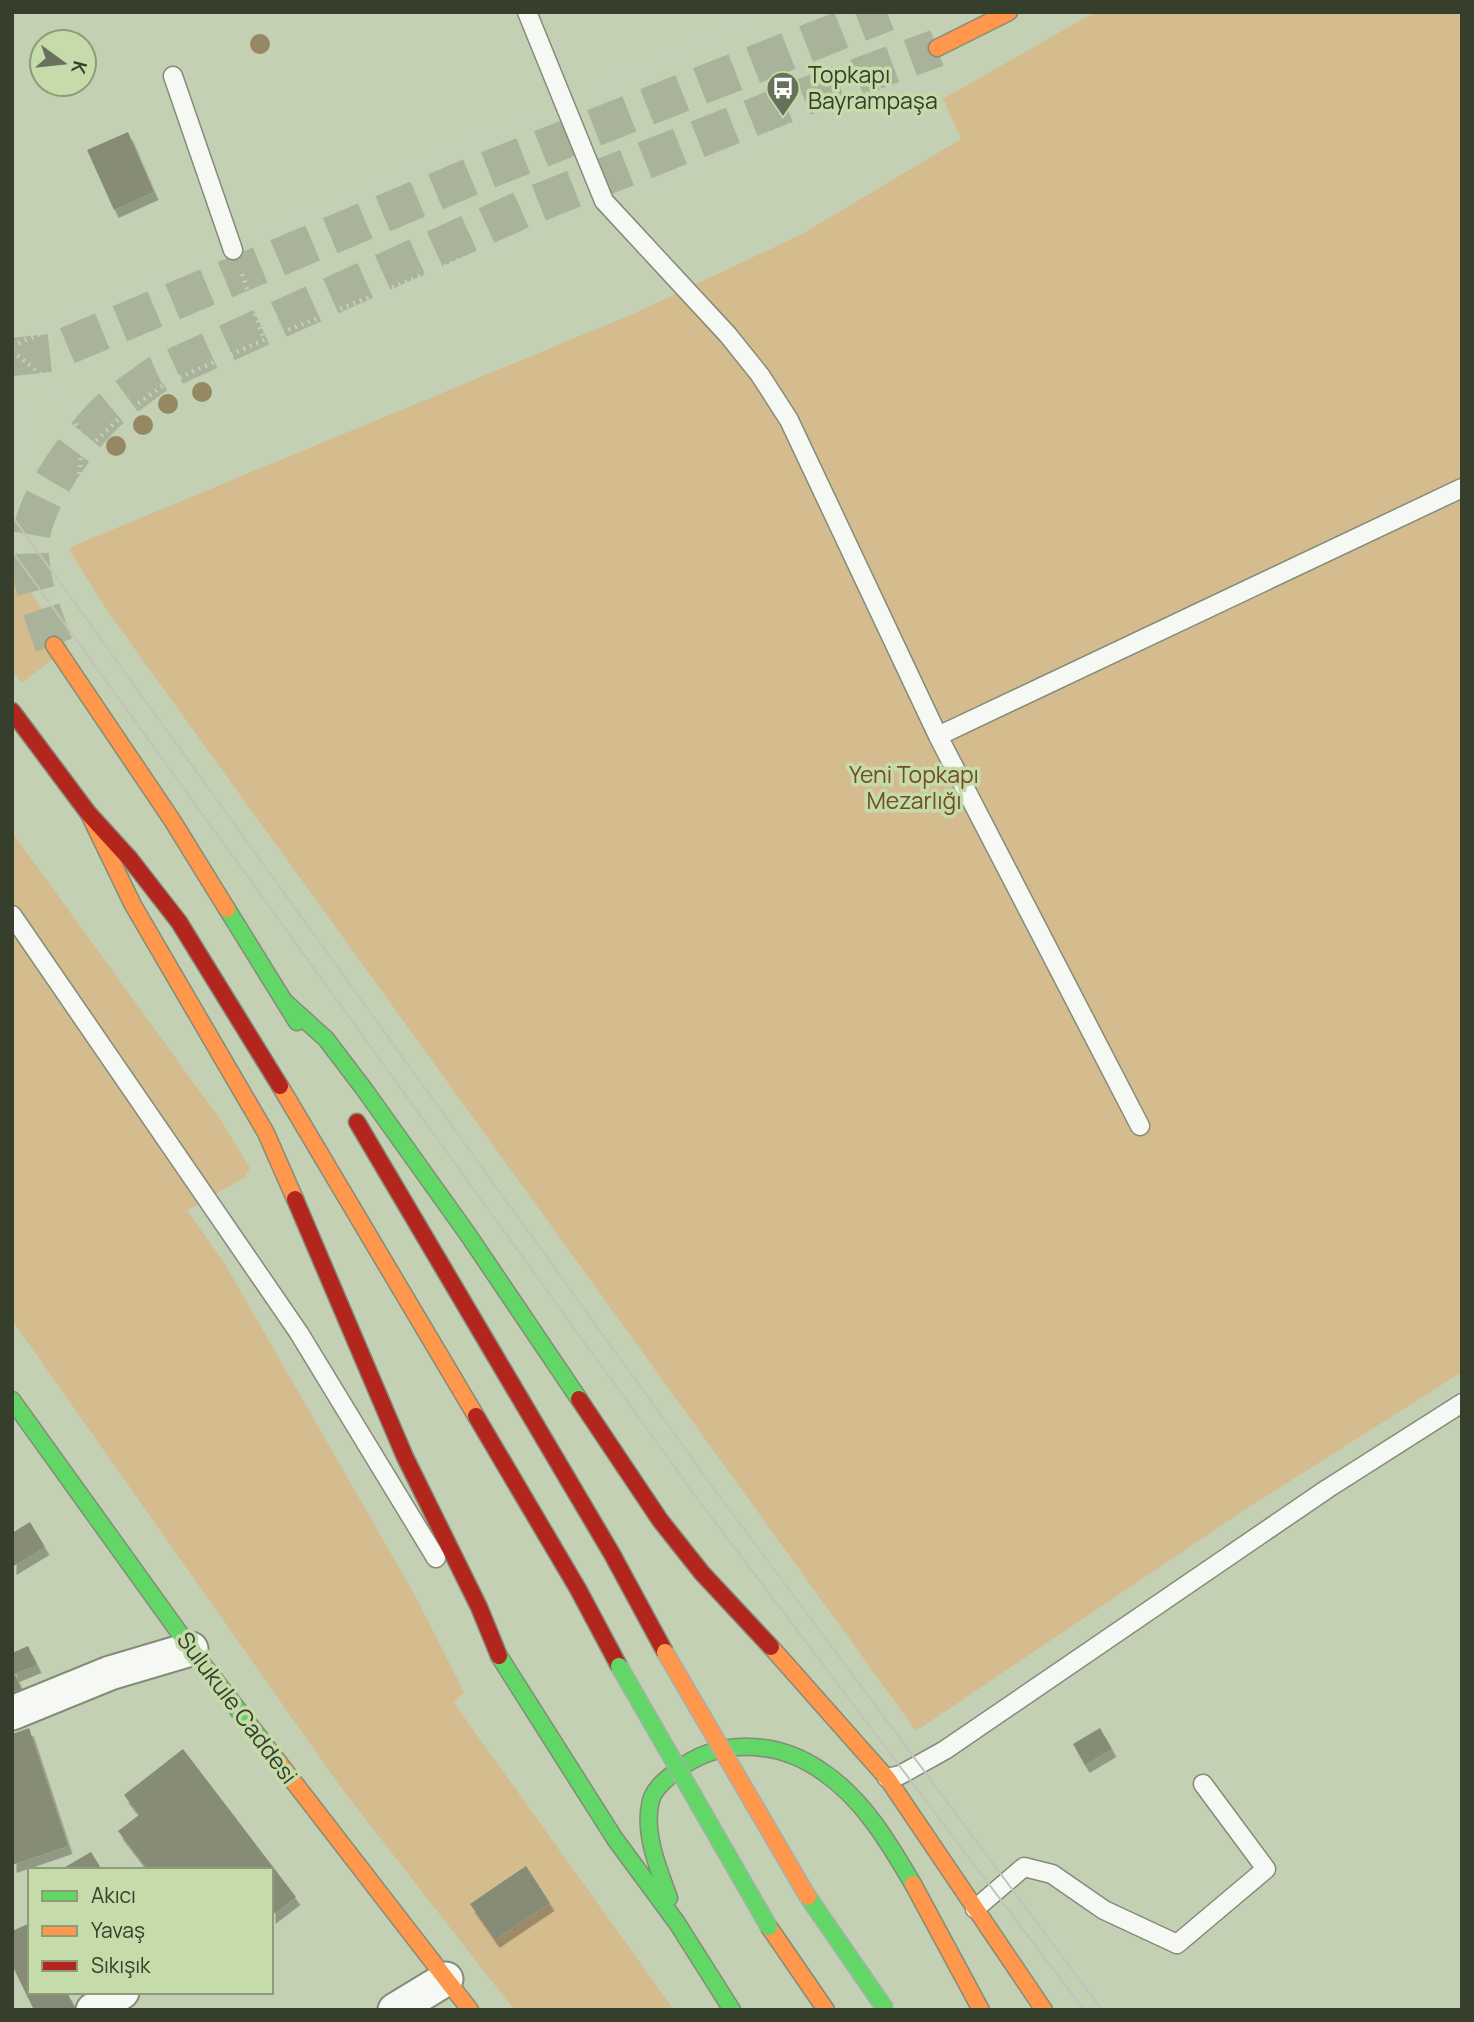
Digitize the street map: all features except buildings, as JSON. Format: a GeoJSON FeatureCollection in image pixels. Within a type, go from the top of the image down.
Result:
{"type":"FeatureCollection","features":[{"type":"Feature","properties":{"kind":"main road"},"geometry":{"type":"LineString","coordinates":[[937,48],[1009,12]]}},
{"type":"Feature","properties":{"kind":"main road"},"geometry":{"type":"LineString","coordinates":[[54,646],[172,820],[313,1048]]}},
{"type":"Feature","properties":{"kind":"main road"},"geometry":{"type":"LineString","coordinates":[[12,710],[89,814],[130,859],[179,922],[272,1069],[578,1589],[619,1667],[769,1927],[826,2010]]}},
{"type":"Feature","properties":{"kind":"main road"},"geometry":{"type":"LineString","coordinates":[[89,814],[133,905],[266,1133],[405,1457],[479,1607],[502,1663],[615,1839],[677,1923],[732,2010]]}},
{"type":"Feature","properties":{"kind":"main road"},"geometry":{"type":"LineString","coordinates":[[284,1001],[326,1039],[364,1089],[477,1247],[668,1531],[702,1573],[826,1706],[887,1779],[1044,2010]]}},
{"type":"Feature","properties":{"kind":"main road"},"geometry":{"type":"LineString","coordinates":[[345,1103],[612,1554],[798,1883],[886,2010]]}},
{"type":"Feature","properties":{"kind":"main road","name":"Sulukule Caddesi"},"geometry":{"type":"LineString","coordinates":[[12,1400],[191,1649],[470,2010]]}},
{"type":"Feature","properties":{"kind":"main road"},"geometry":{"type":"LineString","coordinates":[[677,1923],[659,1871],[649,1824],[653,1794],[682,1764],[712,1749],[748,1746],[783,1752],[816,1765],[869,1814],[981,2010]]}},
{"type":"Feature","properties":{"kind":"main road"},"geometry":{"type":"LineString","coordinates":[[769,1927],[807,2010]]}},
{"type":"Feature","properties":{"kind":"street"},"geometry":{"type":"LineString","coordinates":[[12,1713],[110,1673],[191,1649]]}},
{"type":"Feature","properties":{"kind":"street"},"geometry":{"type":"LineString","coordinates":[[395,2010],[446,1979]]}},
{"type":"Feature","properties":{"kind":"street"},"geometry":{"type":"LineString","coordinates":[[93,2010],[119,1994]]}},
{"type":"Feature","properties":{"kind":"lane"},"geometry":{"type":"LineString","coordinates":[[527,12],[604,201],[728,335],[760,375],[789,420],[938,736],[1140,1126]]}},
{"type":"Feature","properties":{"kind":"lane"},"geometry":{"type":"LineString","coordinates":[[173,76],[233,250]]}},
{"type":"Feature","properties":{"kind":"lane"},"geometry":{"type":"LineString","coordinates":[[938,736],[1462,488]]}},
{"type":"Feature","properties":{"kind":"lane"},"geometry":{"type":"LineString","coordinates":[[12,915],[299,1333],[502,1663]]}},
{"type":"Feature","properties":{"kind":"lane"},"geometry":{"type":"LineString","coordinates":[[887,1779],[945,1751],[1326,1489],[1462,1403]]}},
{"type":"Feature","properties":{"kind":"lane"},"geometry":{"type":"LineString","coordinates":[[907,1807],[912,1786],[945,1751]]}},
{"type":"Feature","properties":{"kind":"lane"},"geometry":{"type":"LineString","coordinates":[[975,1909],[1024,1867],[1052,1874],[1104,1910],[1177,1944],[1266,1869],[1203,1784]]}},
{"type":"Feature","properties":{"kind":"path"},"geometry":{"type":"LineString","coordinates":[[12,346],[678,54],[762,12]]}},
{"type":"Feature","properties":{"kind":"path"},"geometry":{"type":"LineString","coordinates":[[1037,32],[1072,12]]}},
{"type":"Feature","properties":{"kind":"path"},"geometry":{"type":"LineString","coordinates":[[81,455],[124,414],[165,384],[264,340],[887,85],[930,91],[942,85]]}},
{"type":"Feature","properties":{"kind":"path"},"geometry":{"type":"LineString","coordinates":[[233,250],[264,340]]}},
{"type":"Feature","properties":{"kind":"path"},"geometry":{"type":"LineString","coordinates":[[12,351],[49,380],[74,416],[81,455],[69,544],[74,576],[86,613]]}},
{"type":"Feature","properties":{"kind":"path"},"geometry":{"type":"LineString","coordinates":[[12,404],[23,412],[31,431],[26,450],[12,461]]}},
{"type":"Feature","properties":{"kind":"green space","name":"Yeni Topkapı Mezarlığı"},"geometry":{"type":"Polygon","coordinates":[[[1095,12],[1462,12],[1462,1372],[1246,1509],[916,1731],[108,612],[68,548],[635,313],[802,234],[961,139],[943,99],[1095,12]]]}},
{"type":"Feature","properties":{"kind":"green space"},"geometry":{"type":"Polygon","coordinates":[[[12,565],[68,647],[22,683],[12,671],[12,565]]]}},
{"type":"Feature","properties":{"kind":"green space"},"geometry":{"type":"Polygon","coordinates":[[[12,832],[222,1122],[250,1168],[244,1178],[187,1210],[225,1264],[417,1599],[464,1692],[454,1703],[674,2010],[514,2010],[342,1789],[12,1320],[12,832]]]}},
{"type":"Feature","properties":{"kind":"tunnel"},"geometry":{"type":"LineString","coordinates":[[12,357],[50,353],[480,173],[887,12]]}},
{"type":"Feature","properties":{"kind":"tunnel"},"geometry":{"type":"LineString","coordinates":[[54,645],[38,597],[30,560],[32,530],[38,513],[57,476],[93,426],[156,375],[523,209],[804,97],[937,48]]}},
{"type":"Feature","properties":{"kind":"tram line"},"geometry":{"type":"LineString","coordinates":[[12,516],[712,1486],[1102,2010]]}},
{"type":"Feature","properties":{"kind":"tram line"},"geometry":{"type":"LineString","coordinates":[[12,551],[697,1498],[1084,2010]]}},
{"type":"Feature","properties":{"kind":"traffic: fast"},"geometry":{"type":"LineString","coordinates":[[227,909],[297,1022]]}},
{"type":"Feature","properties":{"kind":"traffic: fast"},"geometry":{"type":"LineString","coordinates":[[284,1001],[326,1039],[364,1089],[469,1236],[579,1399]]}},
{"type":"Feature","properties":{"kind":"traffic: fast"},"geometry":{"type":"LineString","coordinates":[[12,1400],[191,1649],[266,1746]]}},
{"type":"Feature","properties":{"kind":"traffic: fast"},"geometry":{"type":"LineString","coordinates":[[499,1656],[615,1839],[677,1923],[732,2010]]}},
{"type":"Feature","properties":{"kind":"traffic: fast"},"geometry":{"type":"LineString","coordinates":[[619,1666],[769,1927]]}},
{"type":"Feature","properties":{"kind":"traffic: fast"},"geometry":{"type":"LineString","coordinates":[[669,1898],[657,1864],[649,1828],[653,1795],[675,1772],[692,1761],[729,1748],[768,1749],[805,1761],[823,1772],[863,1808],[913,1884]]}},
{"type":"Feature","properties":{"kind":"traffic: fast"},"geometry":{"type":"LineString","coordinates":[[808,1897],[886,2010]]}},
{"type":"Feature","properties":{"kind":"traffic: slow"},"geometry":{"type":"LineString","coordinates":[[937,48],[1009,12]]}},
{"type":"Feature","properties":{"kind":"traffic: slow"},"geometry":{"type":"LineString","coordinates":[[54,645],[172,820],[227,909]]}},
{"type":"Feature","properties":{"kind":"traffic: slow"},"geometry":{"type":"LineString","coordinates":[[89,814],[133,905],[266,1133],[295,1199]]}},
{"type":"Feature","properties":{"kind":"traffic: slow"},"geometry":{"type":"LineString","coordinates":[[280,1086],[476,1416]]}},
{"type":"Feature","properties":{"kind":"traffic: slow"},"geometry":{"type":"LineString","coordinates":[[771,1647],[887,1778],[1044,2010]]}},
{"type":"Feature","properties":{"kind":"traffic: slow"},"geometry":{"type":"LineString","coordinates":[[665,1652],[808,1897]]}},
{"type":"Feature","properties":{"kind":"traffic: slow"},"geometry":{"type":"LineString","coordinates":[[266,1746],[470,2010]]}},
{"type":"Feature","properties":{"kind":"traffic: slow"},"geometry":{"type":"LineString","coordinates":[[913,1884],[981,2010]]}},
{"type":"Feature","properties":{"kind":"traffic: slow"},"geometry":{"type":"LineString","coordinates":[[769,1927],[826,2010]]}},
{"type":"Feature","properties":{"kind":"traffic: jam"},"geometry":{"type":"LineString","coordinates":[[12,711],[89,814],[130,859],[179,922],[280,1086]]}},
{"type":"Feature","properties":{"kind":"traffic: jam"},"geometry":{"type":"LineString","coordinates":[[357,1122],[612,1554],[665,1652]]}},
{"type":"Feature","properties":{"kind":"traffic: jam"},"geometry":{"type":"LineString","coordinates":[[295,1199],[405,1457],[479,1607],[499,1656]]}},
{"type":"Feature","properties":{"kind":"traffic: jam"},"geometry":{"type":"LineString","coordinates":[[579,1399],[660,1520],[702,1573],[771,1647]]}},
{"type":"Feature","properties":{"kind":"traffic: jam"},"geometry":{"type":"LineString","coordinates":[[476,1416],[578,1589],[619,1666]]}},
{"type":"Feature","properties":{"kind":"place","name":"Topkapı Bayrampaşa"},"geometry":{"type":"Point","coordinates":[783,118]}}]}
